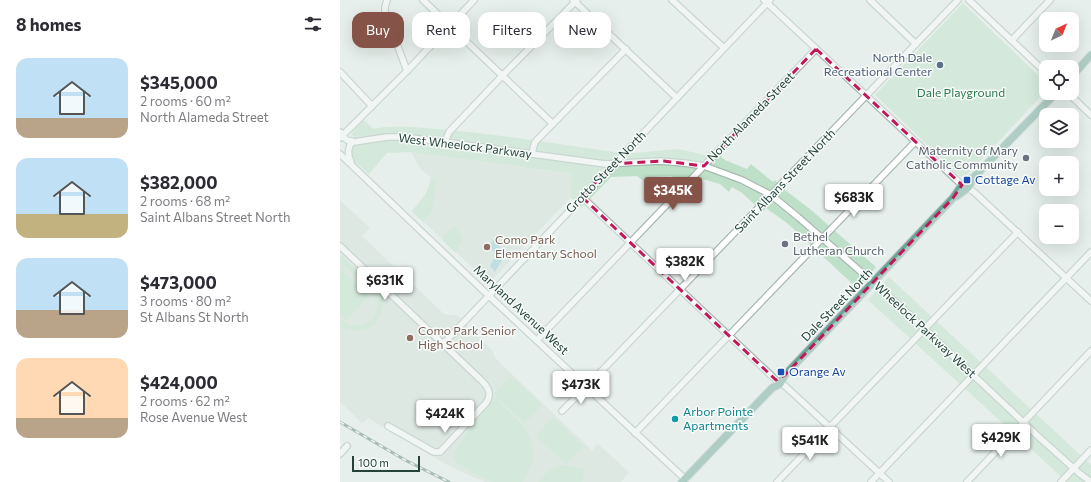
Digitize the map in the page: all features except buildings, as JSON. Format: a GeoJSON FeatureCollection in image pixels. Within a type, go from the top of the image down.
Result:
{"type":"FeatureCollection","features":[{"type":"Feature","properties":{"kind":"main road"},"geometry":{"type":"LineString","coordinates":[[1079,68],[1091,55]]}},
{"type":"Feature","properties":{"kind":"main road","name":"Dale Street North"},"geometry":{"type":"LineString","coordinates":[[685,481],[953,198],[1049,100]]}},
{"type":"Feature","properties":{"kind":"street"},"geometry":{"type":"LineString","coordinates":[[387,0],[385,12],[407,71]]}},
{"type":"Feature","properties":{"kind":"street"},"geometry":{"type":"LineString","coordinates":[[423,0],[436,12]]}},
{"type":"Feature","properties":{"kind":"street"},"geometry":{"type":"LineString","coordinates":[[462,12],[474,0]]}},
{"type":"Feature","properties":{"kind":"street"},"geometry":{"type":"LineString","coordinates":[[672,0],[724,48]]}},
{"type":"Feature","properties":{"kind":"street"},"geometry":{"type":"LineString","coordinates":[[870,0],[916,44]]}},
{"type":"Feature","properties":{"kind":"street","name":"Saint Albans Street North"},"geometry":{"type":"LineString","coordinates":[[562,411],[587,387],[958,0]]}},
{"type":"Feature","properties":{"kind":"street"},"geometry":{"type":"LineString","coordinates":[[969,0],[1039,66]]}},
{"type":"Feature","properties":{"kind":"street"},"geometry":{"type":"LineString","coordinates":[[1012,40],[1050,0]]}},
{"type":"Feature","properties":{"kind":"street"},"geometry":{"type":"LineString","coordinates":[[445,142],[449,132],[575,1],[677,98]]}},
{"type":"Feature","properties":{"kind":"street"},"geometry":{"type":"LineString","coordinates":[[767,1],[915,142],[965,187],[974,192],[1091,301]]}},
{"type":"Feature","properties":{"kind":"street","name":"Grotto Street North"},"geometry":{"type":"LineString","coordinates":[[443,344],[767,1]]}},
{"type":"Feature","properties":{"kind":"street"},"geometry":{"type":"LineString","coordinates":[[470,45],[553,124]]}},
{"type":"Feature","properties":{"kind":"street"},"geometry":{"type":"LineString","coordinates":[[352,166],[348,156],[348,150],[352,141],[347,140],[341,135],[372,106],[428,48]]}},
{"type":"Feature","properties":{"kind":"street"},"geometry":{"type":"LineString","coordinates":[[532,154],[532,149],[535,142],[626,49]]}},
{"type":"Feature","properties":{"kind":"street","name":"North Alameda Street"},"geometry":{"type":"LineString","coordinates":[[537,340],[816,49]]}},
{"type":"Feature","properties":{"kind":"street"},"geometry":{"type":"LineString","coordinates":[[340,72],[372,106]]}},
{"type":"Feature","properties":{"kind":"street"},"geometry":{"type":"LineString","coordinates":[[1075,100],[1091,115]]}},
{"type":"Feature","properties":{"kind":"street","name":"West Wheelock Parkway"},"geometry":{"type":"LineString","coordinates":[[352,141],[403,137],[542,156]]}},
{"type":"Feature","properties":{"kind":"street"},"geometry":{"type":"LineString","coordinates":[[635,433],[915,142]]}},
{"type":"Feature","properties":{"kind":"street","name":"Maryland Avenue West"},"geometry":{"type":"LineString","coordinates":[[340,154],[685,481]]}},
{"type":"Feature","properties":{"kind":"street","name":"Wheelock Parkway West"},"geometry":{"type":"LineString","coordinates":[[542,156],[605,164],[663,161],[704,166],[742,180],[771,196],[873,282],[1091,482]]}},
{"type":"Feature","properties":{"kind":"street"},"geometry":{"type":"LineString","coordinates":[[582,197],[778,382],[784,385],[888,482]]}},
{"type":"Feature","properties":{"kind":"street"},"geometry":{"type":"LineString","coordinates":[[777,482],[1018,232]]}},
{"type":"Feature","properties":{"kind":"street"},"geometry":{"type":"LineString","coordinates":[[340,246],[482,381],[490,394],[489,399],[440,452],[434,452],[388,426]]}},
{"type":"Feature","properties":{"kind":"street"},"geometry":{"type":"LineString","coordinates":[[870,482],[1091,252]]}},
{"type":"Feature","properties":{"kind":"street"},"geometry":{"type":"LineString","coordinates":[[967,482],[1091,352]]}},
{"type":"Feature","properties":{"kind":"street"},"geometry":{"type":"LineString","coordinates":[[340,454],[347,446]]}},
{"type":"Feature","properties":{"kind":"street"},"geometry":{"type":"LineString","coordinates":[[1061,482],[1091,450]]}},
{"type":"Feature","properties":{"kind":"highlighted area"},"geometry":{"type":"Polygon","coordinates":[[[816,49],[962,185],[953,198],[785,375],[776,380],[582,197],[613,164],[663,161],[704,166],[816,49]]]}},
{"type":"Feature","properties":{"kind":"shaded area","name":"Como Park Elementary School"},"geometry":{"type":"Polygon","coordinates":[[[411,152],[590,177],[489,283],[412,211],[426,195],[431,178],[420,168],[411,152]]]}},
{"type":"Feature","properties":{"kind":"shaded area","name":"Como Park Senior High School"},"geometry":{"type":"Polygon","coordinates":[[[340,200],[370,228],[362,236],[444,314],[459,316],[467,326],[492,350],[500,363],[592,450],[598,444],[629,472],[621,482],[485,482],[453,468],[368,418],[362,423],[340,402],[340,200]]]}},
{"type":"Feature","properties":{"kind":"green space","name":"Dale Playground"},"geometry":{"type":"Polygon","coordinates":[[[963,3],[1039,76],[1039,98],[963,179],[875,95],[963,3]]]}},
{"type":"Feature","properties":{"kind":"green space"},"geometry":{"type":"Polygon","coordinates":[[[363,120],[374,129],[398,127],[460,131],[614,152],[634,153],[678,149],[705,155],[712,149],[725,160],[747,169],[751,164],[773,182],[775,180],[876,267],[857,288],[787,223],[766,208],[763,212],[742,193],[732,187],[729,192],[720,184],[702,179],[689,192],[672,176],[650,177],[645,182],[637,176],[611,177],[581,208],[571,197],[572,174],[411,152],[387,153],[369,174],[351,158],[351,149],[354,146],[354,137],[351,134],[363,120]]]}},
{"type":"Feature","properties":{"kind":"green space"},"geometry":{"type":"Polygon","coordinates":[[[431,178],[436,179],[433,209],[423,222],[412,211],[426,192],[431,178]]]}},
{"type":"Feature","properties":{"kind":"green space"},"geometry":{"type":"Polygon","coordinates":[[[454,226],[463,238],[459,248],[455,252],[442,240],[442,238],[454,226]]]}},
{"type":"Feature","properties":{"kind":"green space"},"geometry":{"type":"Polygon","coordinates":[[[340,255],[386,298],[377,321],[373,325],[363,330],[358,331],[341,327],[340,319],[353,325],[366,323],[371,320],[375,314],[377,308],[376,300],[360,280],[340,262],[340,255]]]}},
{"type":"Feature","properties":{"kind":"green space"},"geometry":{"type":"Polygon","coordinates":[[[340,269],[369,296],[346,320],[340,314],[340,269]]]}},
{"type":"Feature","properties":{"kind":"green space"},"geometry":{"type":"Polygon","coordinates":[[[889,277],[1091,465],[1091,482],[1067,482],[868,300],[889,277]]]}},
{"type":"Feature","properties":{"kind":"green space"},"geometry":{"type":"Polygon","coordinates":[[[510,377],[513,378],[542,405],[525,423],[496,397],[495,393],[510,377]]]}},
{"type":"Feature","properties":{"kind":"green space"},"geometry":{"type":"Polygon","coordinates":[[[495,398],[523,425],[531,439],[533,456],[532,464],[523,482],[493,482],[479,476],[455,462],[453,455],[476,417],[495,398]]]}},
{"type":"Feature","properties":{"kind":"green space"},"geometry":{"type":"Polygon","coordinates":[[[553,417],[582,445],[582,448],[567,463],[565,463],[537,437],[537,434],[553,417]]]}},
{"type":"Feature","properties":{"kind":"green space"},"geometry":{"type":"Polygon","coordinates":[[[561,465],[585,469],[582,482],[538,482],[548,471],[561,465]]]}},
{"type":"Feature","properties":{"kind":"water"},"geometry":{"type":"Polygon","coordinates":[[[493,240],[506,253],[495,272],[490,266],[496,256],[490,245],[493,240]]]}},
{"type":"Feature","properties":{"kind":"railway"},"geometry":{"type":"LineString","coordinates":[[340,422],[405,460],[449,482]]}},
{"type":"Feature","properties":{"kind":"place","name":"North Dale Recreational Center"},"geometry":{"type":"Point","coordinates":[940,65]}},
{"type":"Feature","properties":{"kind":"place","name":"Maternity of Mary Catholic Community"},"geometry":{"type":"Point","coordinates":[1026,158]}},
{"type":"Feature","properties":{"kind":"place","name":"Cottage Av"},"geometry":{"type":"Point","coordinates":[967,180]}},
{"type":"Feature","properties":{"kind":"place","name":"Bethel Lutheran Church"},"geometry":{"type":"Point","coordinates":[785,244]}},
{"type":"Feature","properties":{"kind":"place","name":"Como Park Elementary School"},"geometry":{"type":"Point","coordinates":[487,247]}},
{"type":"Feature","properties":{"kind":"place","name":"Como Park Senior High School"},"geometry":{"type":"Point","coordinates":[410,338]}},
{"type":"Feature","properties":{"kind":"place","name":"Orange Av"},"geometry":{"type":"Point","coordinates":[781,372]}},
{"type":"Feature","properties":{"kind":"place","name":"Arbor Pointe Apartments"},"geometry":{"type":"Point","coordinates":[675,419]}}]}
